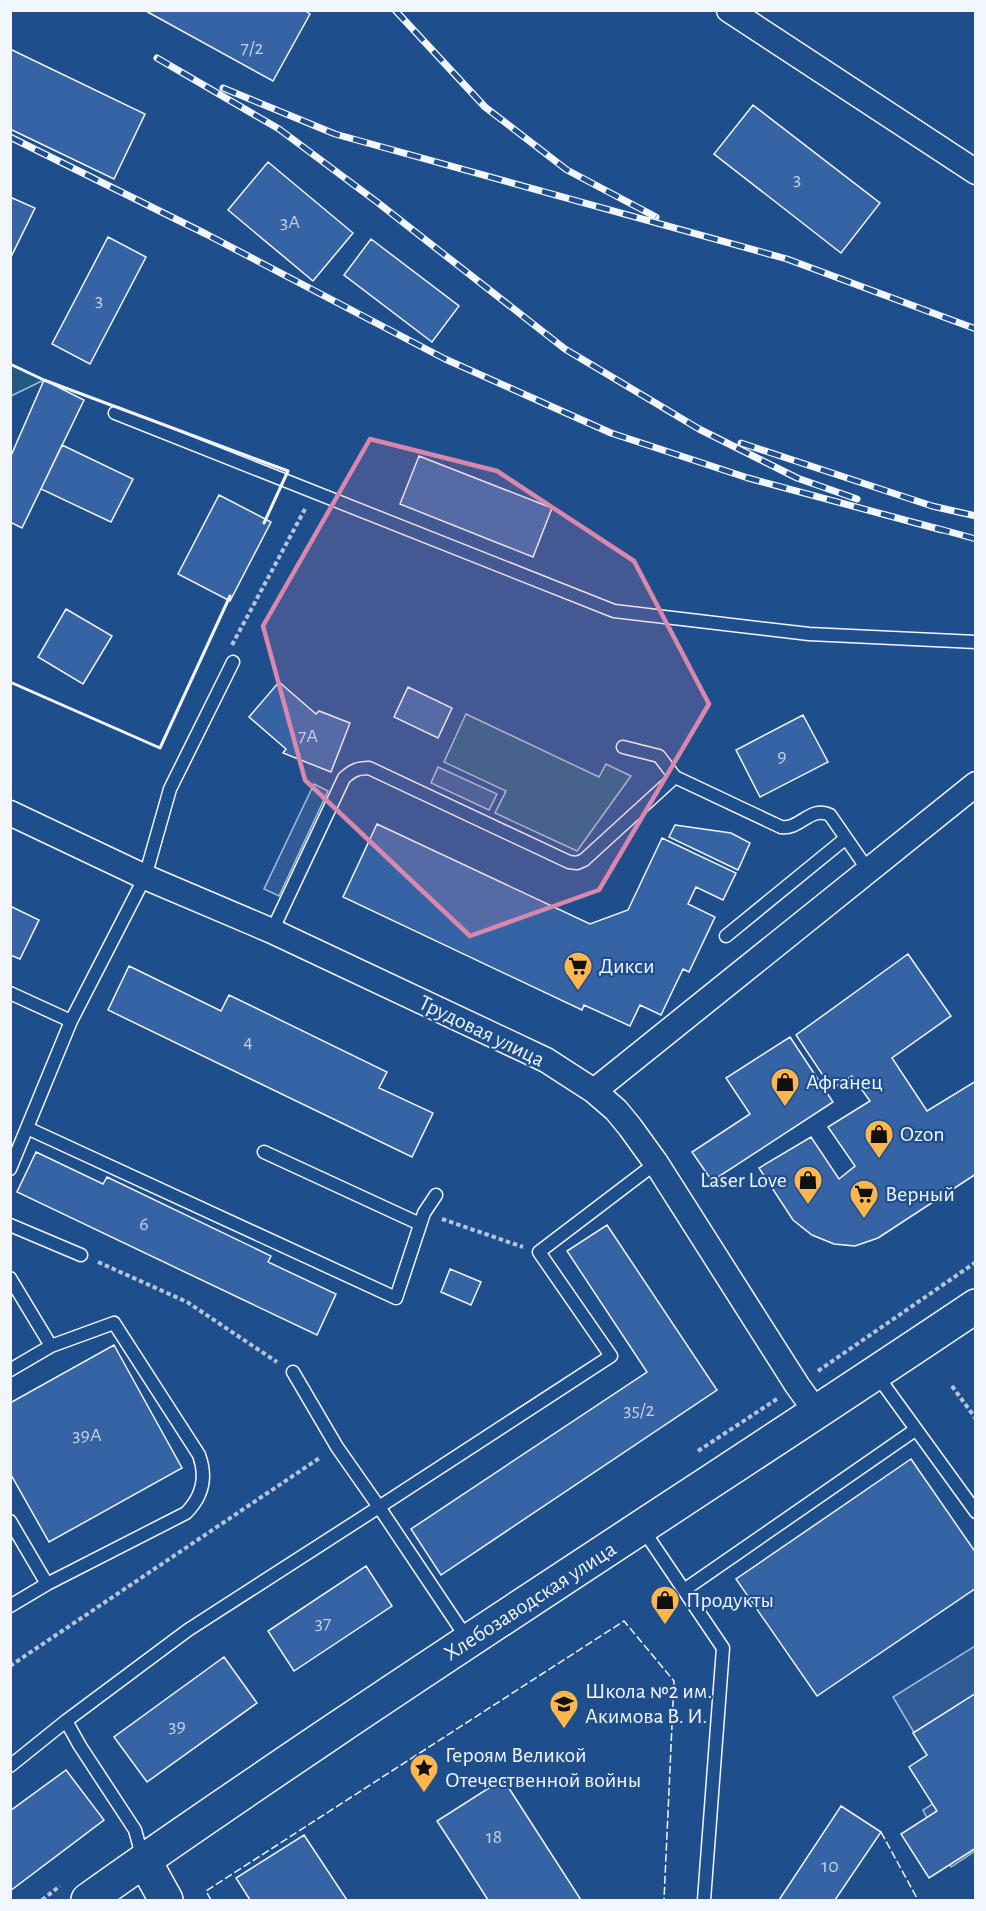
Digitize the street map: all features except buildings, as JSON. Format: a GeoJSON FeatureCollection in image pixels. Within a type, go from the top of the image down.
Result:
{"type":"FeatureCollection","features":[{"type":"Feature","properties":{"kind":"main road","name":"Хлебозаводская улица"},"geometry":{"type":"LineString","coordinates":[[88,1900],[468,1640],[817,1413],[975,1306]]}},
{"type":"Feature","properties":{"kind":"main road"},"geometry":{"type":"LineString","coordinates":[[144,1860],[166,1900]]}},
{"type":"Feature","properties":{"kind":"street"},"geometry":{"type":"LineString","coordinates":[[729,10],[975,172]]}},
{"type":"Feature","properties":{"kind":"street"},"geometry":{"type":"LineString","coordinates":[[594,1091],[975,784]]}},
{"type":"Feature","properties":{"kind":"street","name":"Трудовая улица"},"geometry":{"type":"LineString","coordinates":[[10,813],[145,877],[273,931],[546,1060],[594,1091],[616,1110],[657,1163],[817,1413]]}},
{"type":"Feature","properties":{"kind":"lane"},"geometry":{"type":"LineString","coordinates":[[115,413],[614,611],[810,634],[975,642]]}},
{"type":"Feature","properties":{"kind":"lane"},"geometry":{"type":"LineString","coordinates":[[10,1169],[71,1021],[145,877],[170,789],[233,662]]}},
{"type":"Feature","properties":{"kind":"lane"},"geometry":{"type":"LineString","coordinates":[[623,747],[659,756],[675,777],[781,827],[788,828],[797,825],[813,814],[823,812],[830,815],[868,870]]}},
{"type":"Feature","properties":{"kind":"lane"},"geometry":{"type":"LineString","coordinates":[[273,931],[344,778],[360,768],[369,768],[569,862],[577,863],[584,860],[675,777]]}},
{"type":"Feature","properties":{"kind":"lane"},"geometry":{"type":"LineString","coordinates":[[726,936],[846,838]]}},
{"type":"Feature","properties":{"kind":"lane"},"geometry":{"type":"LineString","coordinates":[[10,993],[71,1021]]}},
{"type":"Feature","properties":{"kind":"lane"},"geometry":{"type":"LineString","coordinates":[[27,1128],[396,1298],[422,1219],[436,1195]]}},
{"type":"Feature","properties":{"kind":"lane"},"geometry":{"type":"LineString","coordinates":[[264,1152],[422,1219]]}},
{"type":"Feature","properties":{"kind":"lane"},"geometry":{"type":"LineString","coordinates":[[10,1766],[188,1630],[380,1508],[611,1356],[539,1252],[657,1163]]}},
{"type":"Feature","properties":{"kind":"lane"},"geometry":{"type":"LineString","coordinates":[[10,1225],[81,1255]]}},
{"type":"Feature","properties":{"kind":"lane"},"geometry":{"type":"LineString","coordinates":[[10,1278],[51,1346]]}},
{"type":"Feature","properties":{"kind":"lane"},"geometry":{"type":"LineString","coordinates":[[10,1370],[51,1346],[114,1323],[199,1455],[204,1477],[198,1496],[186,1513],[47,1584],[10,1606]]}},
{"type":"Feature","properties":{"kind":"lane"},"geometry":{"type":"LineString","coordinates":[[293,1372],[337,1447],[468,1640]]}},
{"type":"Feature","properties":{"kind":"lane"},"geometry":{"type":"LineString","coordinates":[[876,1373],[975,1512]]}},
{"type":"Feature","properties":{"kind":"lane"},"geometry":{"type":"LineString","coordinates":[[684,1590],[915,1430]]}},
{"type":"Feature","properties":{"kind":"lane"},"geometry":{"type":"LineString","coordinates":[[10,1521],[47,1584]]}},
{"type":"Feature","properties":{"kind":"lane"},"geometry":{"type":"LineString","coordinates":[[642,1527],[723,1648],[704,1900]]}},
{"type":"Feature","properties":{"kind":"lane"},"geometry":{"type":"LineString","coordinates":[[66,1721],[135,1830],[144,1860]]}},
{"type":"Feature","properties":{"kind":"path"},"geometry":{"type":"LineString","coordinates":[[422,1219],[539,1252]]}},
{"type":"Feature","properties":{"kind":"path"},"geometry":{"type":"LineString","coordinates":[[81,1255],[187,1302],[293,1372]]}},
{"type":"Feature","properties":{"kind":"path"},"geometry":{"type":"LineString","coordinates":[[952,1386],[975,1419]]}},
{"type":"Feature","properties":{"kind":"path"},"geometry":{"type":"LineString","coordinates":[[10,1666],[337,1447]]}},
{"type":"Feature","properties":{"kind":"highlighted area"},"geometry":{"type":"Polygon","coordinates":[[[370,439],[497,471],[634,561],[709,704],[599,890],[470,936],[305,780],[263,626],[370,439]]]}},
{"type":"Feature","properties":{"kind":"shaded area"},"geometry":{"type":"Polygon","coordinates":[[[11,364],[44,380],[11,396],[11,364]]]}},
{"type":"Feature","properties":{"kind":"shaded area"},"geometry":{"type":"Polygon","coordinates":[[[466,714],[599,777],[606,764],[631,776],[577,851],[495,813],[506,791],[444,762],[466,714]]]}},
{"type":"Feature","properties":{"kind":"shaded area"},"geometry":{"type":"Polygon","coordinates":[[[438,767],[497,794],[489,810],[431,783],[438,767]]]}},
{"type":"Feature","properties":{"kind":"shaded area"},"geometry":{"type":"Polygon","coordinates":[[[314,784],[328,791],[279,896],[264,889],[314,784]]]}},
{"type":"Feature","properties":{"kind":"shaded area"},"geometry":{"type":"Polygon","coordinates":[[[975,1646],[975,1851],[951,1867],[923,1810],[950,1793],[893,1697],[975,1646]]]}},
{"type":"Feature","properties":{"kind":"railway"},"geometry":{"type":"LineString","coordinates":[[395,10],[485,107],[567,170],[656,217]]}},
{"type":"Feature","properties":{"kind":"railway"},"geometry":{"type":"LineString","coordinates":[[157,58],[279,129],[377,202],[565,349],[699,429],[797,478],[857,499]]}},
{"type":"Feature","properties":{"kind":"railway"},"geometry":{"type":"LineString","coordinates":[[223,88],[335,134],[787,259],[976,329]]}},
{"type":"Feature","properties":{"kind":"railway"},"geometry":{"type":"LineString","coordinates":[[10,137],[206,234],[445,359],[611,433],[748,478],[942,530]]}},
{"type":"Feature","properties":{"kind":"railway"},"geometry":{"type":"LineString","coordinates":[[741,443],[932,506],[976,516]]}},
{"type":"Feature","properties":{"kind":"railway"},"geometry":{"type":"LineString","coordinates":[[936,528],[976,539]]}},
{"type":"Feature","properties":{"kind":"fence"},"geometry":{"type":"LineString","coordinates":[[211,1900],[206,1891],[624,1621],[674,1681],[664,1900]]}},
{"type":"Feature","properties":{"kind":"fence"},"geometry":{"type":"LineString","coordinates":[[881,1832],[918,1900]]}},
{"type":"Feature","properties":{"kind":"wall"},"geometry":{"type":"LineString","coordinates":[[10,364],[44,380],[288,471],[264,523]]}},
{"type":"Feature","properties":{"kind":"wall"},"geometry":{"type":"LineString","coordinates":[[10,682],[160,748],[230,596]]}},
{"type":"Feature","properties":{"kind":"place","name":"Дикси"},"geometry":{"type":"Point","coordinates":[578,992]}},
{"type":"Feature","properties":{"kind":"place","name":"Афганец"},"geometry":{"type":"Point","coordinates":[785,1108]}},
{"type":"Feature","properties":{"kind":"place","name":"Ozon"},"geometry":{"type":"Point","coordinates":[879,1160]}},
{"type":"Feature","properties":{"kind":"place","name":"Laser Love"},"geometry":{"type":"Point","coordinates":[808,1206]}},
{"type":"Feature","properties":{"kind":"place","name":"Верный"},"geometry":{"type":"Point","coordinates":[864,1220]}},
{"type":"Feature","properties":{"kind":"place","name":"Продукты"},"geometry":{"type":"Point","coordinates":[665,1626]}},
{"type":"Feature","properties":{"kind":"place","name":"Школа №2 им. Акимова В. И."},"geometry":{"type":"Point","coordinates":[564,1730]}},
{"type":"Feature","properties":{"kind":"place","name":"Героям Великой Отечественной войны"},"geometry":{"type":"Point","coordinates":[424,1794]}}]}
